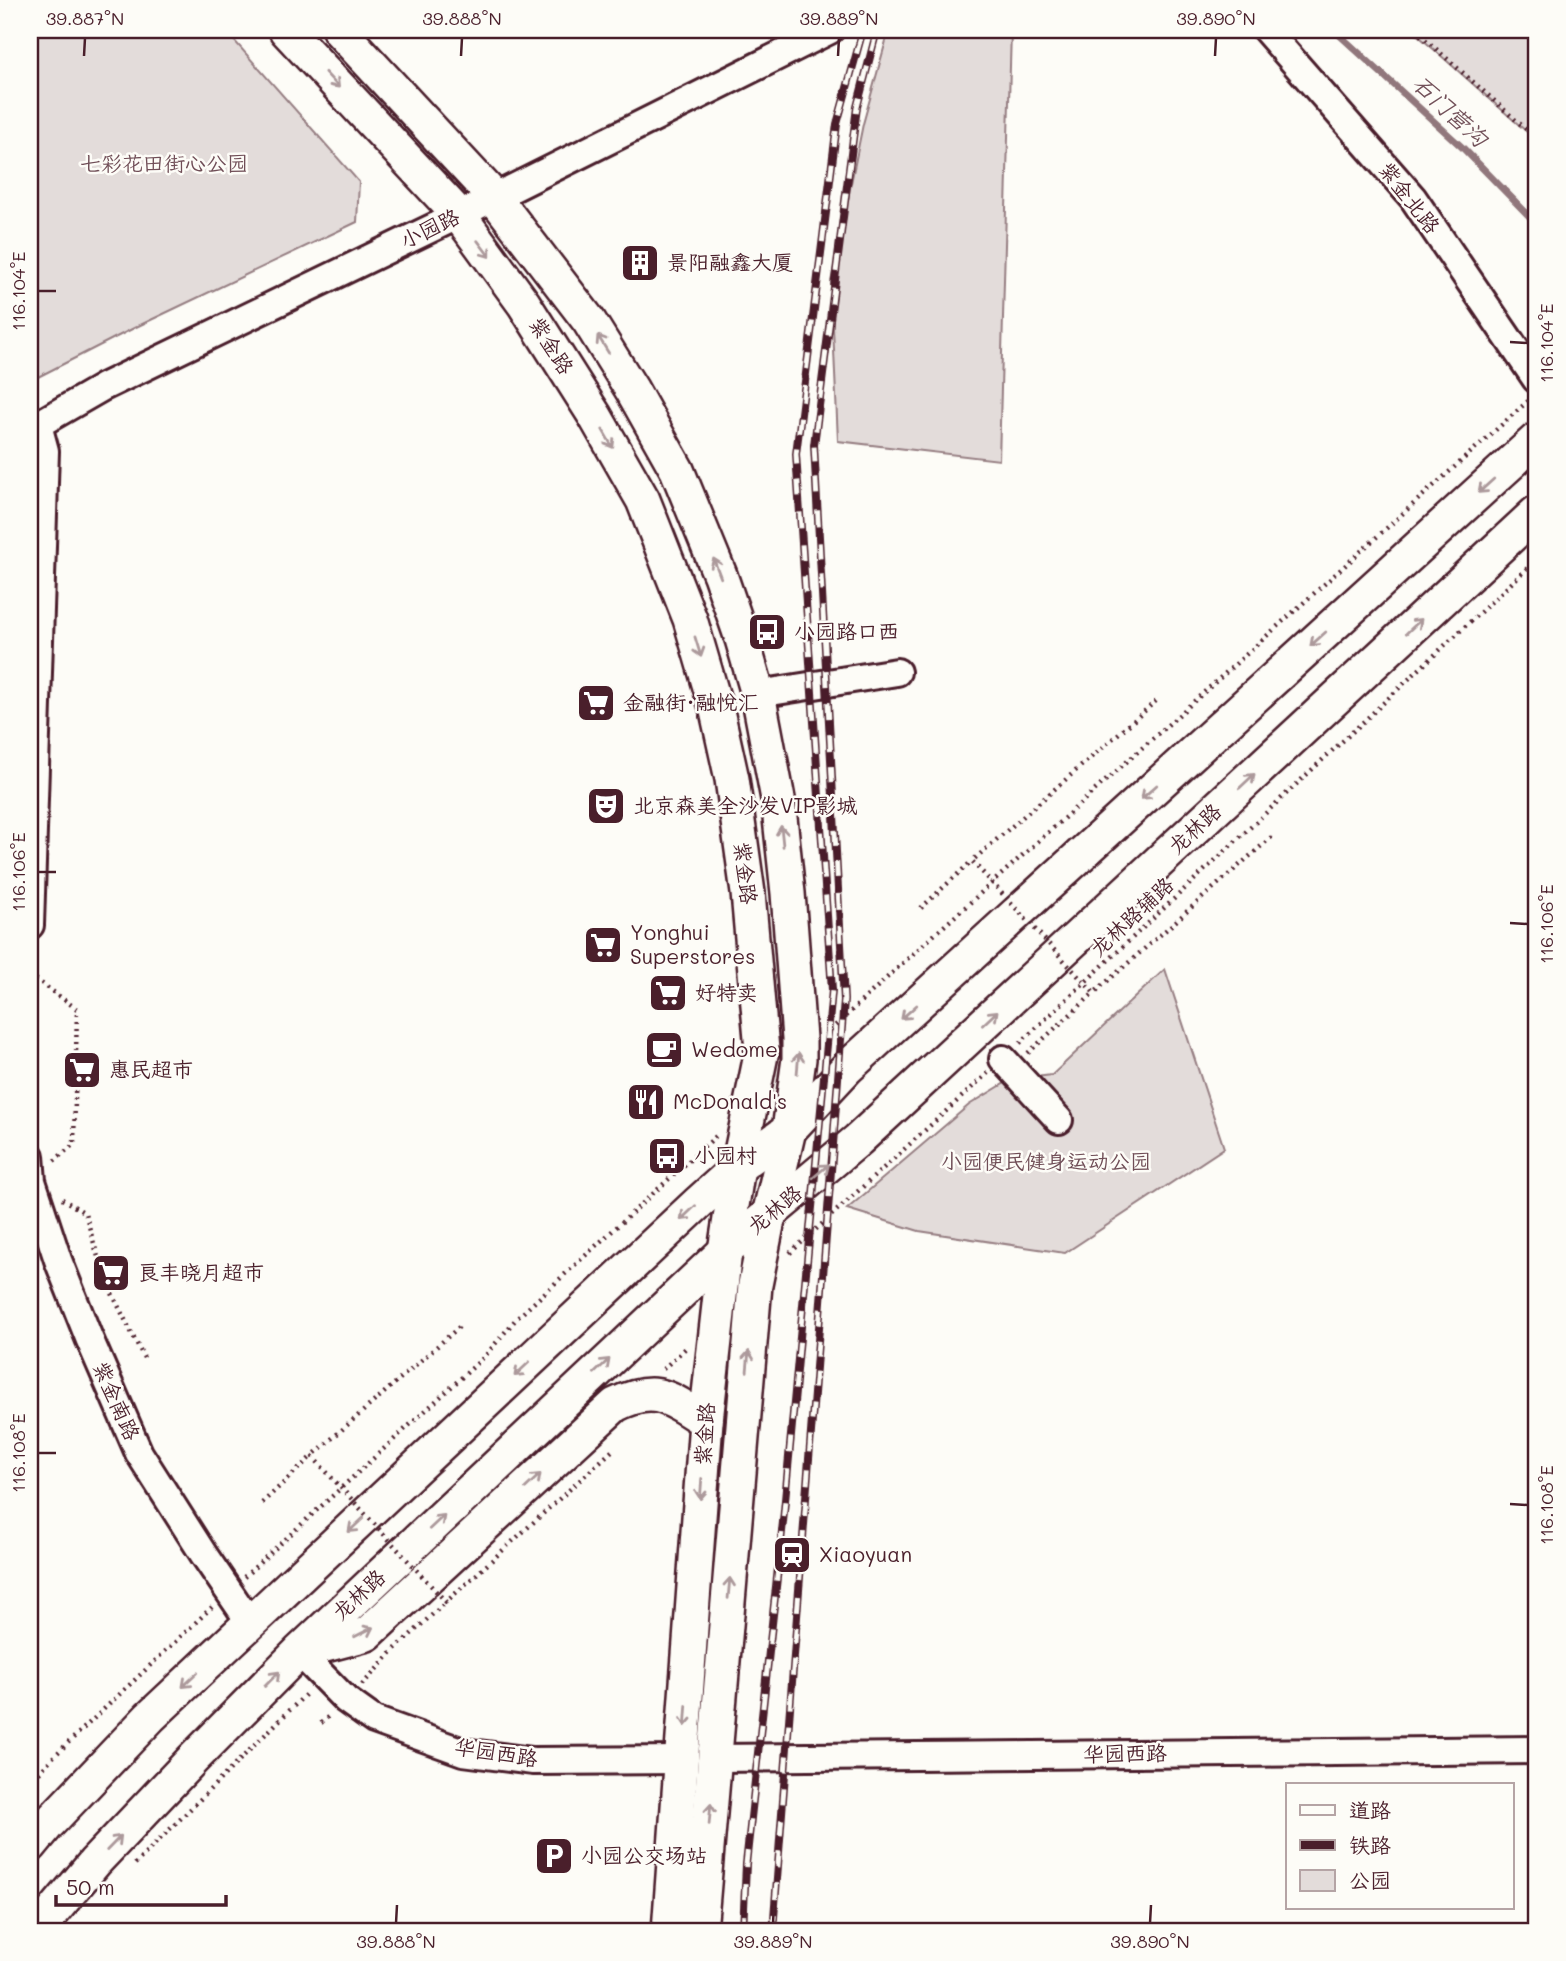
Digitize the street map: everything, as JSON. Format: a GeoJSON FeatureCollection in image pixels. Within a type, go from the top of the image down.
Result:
{"type":"FeatureCollection","features":[{"type":"Feature","properties":{"kind":"main road","name":"紫金路"},"geometry":{"type":"LineString","coordinates":[[286,30],[458,215],[524,304],[595,416],[643,500],[690,619],[717,711],[732,779],[748,893],[762,1050],[738,1167],[725,1251],[706,1421],[699,1759],[701,1931]]}},
{"type":"Feature","properties":{"kind":"main road","name":"紫金路"},"geometry":{"type":"LineString","coordinates":[[339,30],[494,197],[589,321],[677,470],[720,575],[742,639],[758,694],[779,813],[788,893],[799,1059],[789,1130],[755,1285],[699,1759],[669,1931]]}},
{"type":"Feature","properties":{"kind":"main road"},"geometry":{"type":"LineString","coordinates":[[30,1846],[150,1717],[738,1167],[789,1130],[847,1068],[1536,440]]}},
{"type":"Feature","properties":{"kind":"main road","name":"龙林路"},"geometry":{"type":"LineString","coordinates":[[37,1931],[95,1862],[299,1652],[725,1251],[866,1133],[1536,513]]}},
{"type":"Feature","properties":{"kind":"main road"},"geometry":{"type":"LineString","coordinates":[[299,1652],[367,1634],[615,1405],[633,1396],[650,1394],[670,1399],[706,1421]]}},
{"type":"Feature","properties":{"kind":"street","name":"小园路"},"geometry":{"type":"LineString","coordinates":[[34,427],[103,387],[830,30]]}},
{"type":"Feature","properties":{"kind":"street","name":"紫金北路"},"geometry":{"type":"LineString","coordinates":[[1266,30],[1413,198],[1536,379]]}},
{"type":"Feature","properties":{"kind":"street"},"geometry":{"type":"LineString","coordinates":[[30,925],[45,451],[34,427]]}},
{"type":"Feature","properties":{"kind":"street"},"geometry":{"type":"LineString","coordinates":[[758,694],[897,671]]}},
{"type":"Feature","properties":{"kind":"street"},"geometry":{"type":"LineString","coordinates":[[1003,1059],[1059,1121]]}},
{"type":"Feature","properties":{"kind":"street","name":"紫金南路"},"geometry":{"type":"LineString","coordinates":[[31,1168],[66,1282],[139,1453],[251,1624]]}},
{"type":"Feature","properties":{"kind":"street","name":"华园西路"},"geometry":{"type":"LineString","coordinates":[[299,1652],[346,1700],[374,1720],[463,1752],[533,1761],[1536,1750]]}},
{"type":"Feature","properties":{"kind":"path"},"geometry":{"type":"LineString","coordinates":[[1415,30],[1536,138]]}},
{"type":"Feature","properties":{"kind":"path"},"geometry":{"type":"LineString","coordinates":[[799,1059],[1536,394]]}},
{"type":"Feature","properties":{"kind":"path","name":"龙林路辅路"},"geometry":{"type":"LineString","coordinates":[[787,1256],[1003,1059],[1536,560]]}},
{"type":"Feature","properties":{"kind":"path"},"geometry":{"type":"LineString","coordinates":[[921,908],[1156,701]]}},
{"type":"Feature","properties":{"kind":"path"},"geometry":{"type":"LineString","coordinates":[[1040,1042],[1275,834]]}},
{"type":"Feature","properties":{"kind":"path"},"geometry":{"type":"LineString","coordinates":[[972,861],[1094,993]]}},
{"type":"Feature","properties":{"kind":"path"},"geometry":{"type":"LineString","coordinates":[[30,975],[78,1009],[74,1144],[31,1168],[85,1213],[104,1278],[145,1360]]}},
{"type":"Feature","properties":{"kind":"path"},"geometry":{"type":"LineString","coordinates":[[30,1784],[51,1759],[229,1591],[485,1356],[516,1319],[751,1102]]}},
{"type":"Feature","properties":{"kind":"path"},"geometry":{"type":"LineString","coordinates":[[262,1503],[312,1455],[459,1327]]}},
{"type":"Feature","properties":{"kind":"path"},"geometry":{"type":"LineString","coordinates":[[395,1649],[614,1449]]}},
{"type":"Feature","properties":{"kind":"path"},"geometry":{"type":"LineString","coordinates":[[312,1455],[446,1602]]}},
{"type":"Feature","properties":{"kind":"green space","name":"七彩花田街心公园"},"geometry":{"type":"Polygon","coordinates":[[[30,30],[225,30],[359,182],[357,222],[134,328],[30,381],[30,30]]]}},
{"type":"Feature","properties":{"kind":"green space"},"geometry":{"type":"Polygon","coordinates":[[[889,30],[1011,30],[999,460],[838,441],[831,282],[863,124],[889,30]]]}},
{"type":"Feature","properties":{"kind":"green space"},"geometry":{"type":"Polygon","coordinates":[[[1412,30],[1536,30],[1536,140],[1412,30]]]}},
{"type":"Feature","properties":{"kind":"green space","name":"小园便民健身运动公园"},"geometry":{"type":"Polygon","coordinates":[[[1165,969],[1224,1148],[1065,1253],[919,1231],[847,1209],[969,1105],[1010,1080],[1052,1075],[1165,969]]]}},
{"type":"Feature","properties":{"kind":"waterway","name":"石门营沟"},"geometry":{"type":"LineString","coordinates":[[1334,30],[1463,148],[1536,223]]}},
{"type":"Feature","properties":{"kind":"railway"},"geometry":{"type":"LineString","coordinates":[[743,1931],[746,1864],[783,1522],[832,990],[796,454],[837,124],[863,30]]}},
{"type":"Feature","properties":{"kind":"railway"},"geometry":{"type":"LineString","coordinates":[[773,1931],[844,1000],[814,445],[857,107],[877,30]]}},
{"type":"Feature","properties":{"kind":"place","name":"景阳融鑫大厦"},"geometry":{"type":"Point","coordinates":[640,263]}},
{"type":"Feature","properties":{"kind":"place","name":"小园路口西"},"geometry":{"type":"Point","coordinates":[767,632]}},
{"type":"Feature","properties":{"kind":"place","name":"金融街·融悦汇"},"geometry":{"type":"Point","coordinates":[596,703]}},
{"type":"Feature","properties":{"kind":"place","name":"北京森美全沙发VIP影城"},"geometry":{"type":"Point","coordinates":[606,806]}},
{"type":"Feature","properties":{"kind":"place","name":"Yonghui Superstores"},"geometry":{"type":"Point","coordinates":[603,945]}},
{"type":"Feature","properties":{"kind":"place","name":"好特卖"},"geometry":{"type":"Point","coordinates":[668,993]}},
{"type":"Feature","properties":{"kind":"place","name":"Wedome"},"geometry":{"type":"Point","coordinates":[664,1050]}},
{"type":"Feature","properties":{"kind":"place","name":"惠民超市"},"geometry":{"type":"Point","coordinates":[82,1070]}},
{"type":"Feature","properties":{"kind":"place","name":"McDonald's"},"geometry":{"type":"Point","coordinates":[646,1102]}},
{"type":"Feature","properties":{"kind":"place","name":"小园村"},"geometry":{"type":"Point","coordinates":[667,1156]}},
{"type":"Feature","properties":{"kind":"place","name":"良丰晓月超市"},"geometry":{"type":"Point","coordinates":[111,1273]}},
{"type":"Feature","properties":{"kind":"place","name":"Xiaoyuan"},"geometry":{"type":"Point","coordinates":[792,1555]}},
{"type":"Feature","properties":{"kind":"place","name":"小园公交场站"},"geometry":{"type":"Point","coordinates":[554,1856]}}]}
